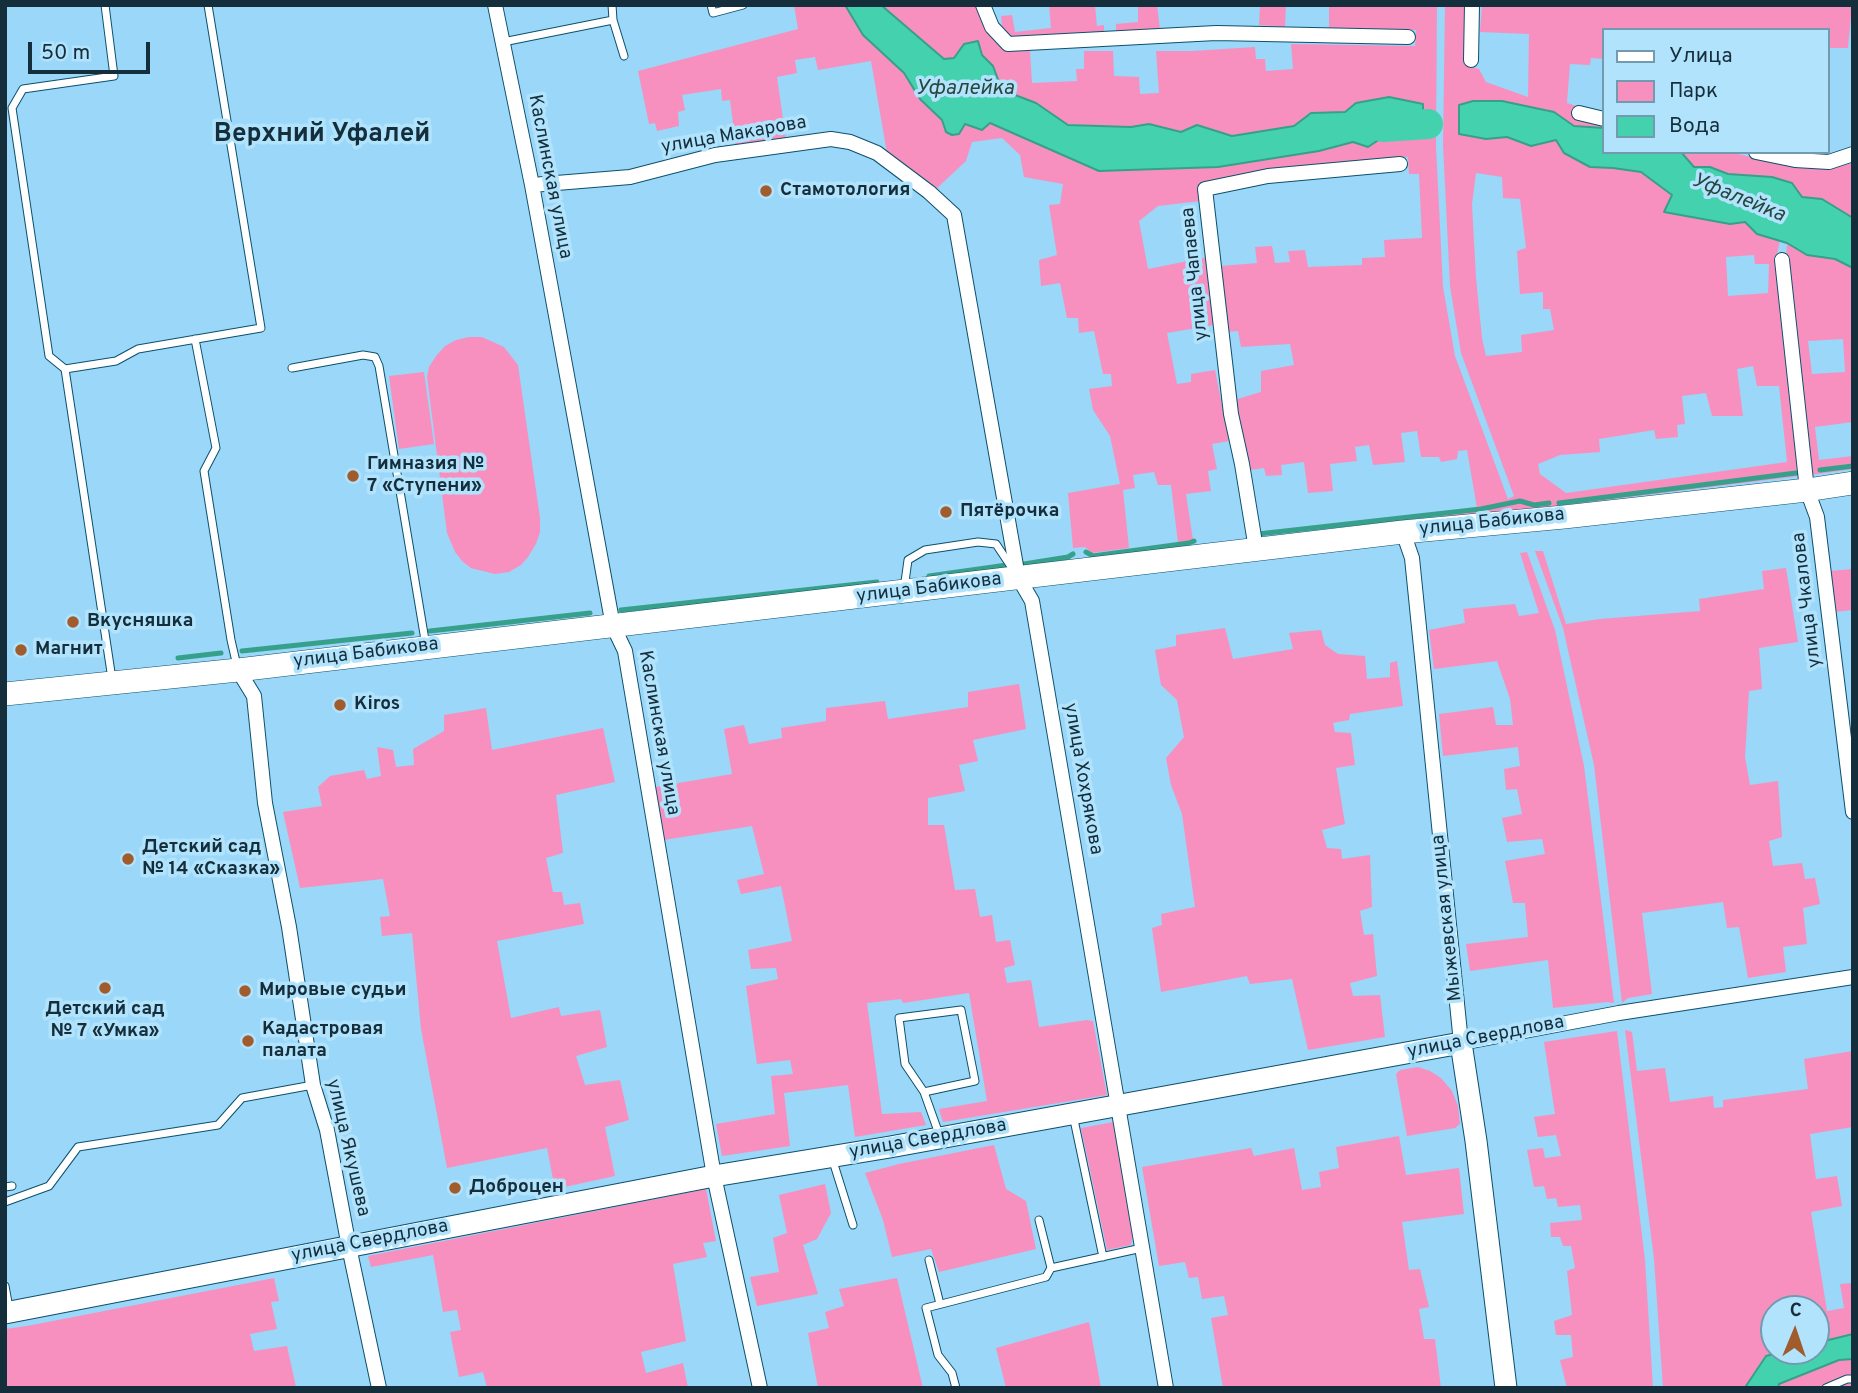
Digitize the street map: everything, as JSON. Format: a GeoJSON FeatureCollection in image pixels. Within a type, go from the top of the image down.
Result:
{"type":"FeatureCollection","features":[{"type":"Feature","properties":{"kind":"main road","name":"улица Бабикова"},"geometry":{"type":"LineString","coordinates":[[5,694],[238,670],[1403,532],[1853,483]]}},
{"type":"Feature","properties":{"kind":"street","name":"Каслинская улица"},"geometry":{"type":"LineString","coordinates":[[495,5],[532,185],[613,626],[625,651],[714,1176],[760,1388]]}},
{"type":"Feature","properties":{"kind":"street"},"geometry":{"type":"LineString","coordinates":[[982,5],[992,27],[1008,44],[1216,33],[1408,37]]}},
{"type":"Feature","properties":{"kind":"street"},"geometry":{"type":"LineString","coordinates":[[1471,60],[1472,5]]}},
{"type":"Feature","properties":{"kind":"street"},"geometry":{"type":"LineString","coordinates":[[1580,113],[1602,118]]}},
{"type":"Feature","properties":{"kind":"street","name":"улица Макарова"},"geometry":{"type":"LineString","coordinates":[[532,185],[630,177],[715,155],[831,139],[850,142],[877,153],[929,192]]}},
{"type":"Feature","properties":{"kind":"street"},"geometry":{"type":"LineString","coordinates":[[1766,154],[1796,160],[1829,162],[1853,154]]}},
{"type":"Feature","properties":{"kind":"street","name":"улица Чапаева"},"geometry":{"type":"LineString","coordinates":[[1256,550],[1231,414],[1205,189],[1268,176],[1401,164]]}},
{"type":"Feature","properties":{"kind":"street","name":"улица Хохрякова"},"geometry":{"type":"LineString","coordinates":[[929,192],[954,215],[1018,577],[1032,601],[1166,1388]]}},
{"type":"Feature","properties":{"kind":"street","name":"улица Чкалова"},"geometry":{"type":"LineString","coordinates":[[1782,260],[1807,490],[1817,517],[1853,812]]}},
{"type":"Feature","properties":{"kind":"street","name":"Мыжевская улица"},"geometry":{"type":"LineString","coordinates":[[1403,532],[1412,558],[1461,1043],[1476,1141],[1506,1388]]}},
{"type":"Feature","properties":{"kind":"street","name":"улица Якушева"},"geometry":{"type":"LineString","coordinates":[[238,670],[254,696],[265,803],[289,927],[313,1085],[327,1130],[379,1388]]}},
{"type":"Feature","properties":{"kind":"street","name":"улица Свердлова"},"geometry":{"type":"LineString","coordinates":[[7,1313],[714,1176],[1118,1107],[1619,1013],[1853,976]]}},
{"type":"Feature","properties":{"kind":"lane"},"geometry":{"type":"LineString","coordinates":[[105,5],[114,76],[23,89],[9,110],[49,356],[65,369],[112,683]]}},
{"type":"Feature","properties":{"kind":"lane"},"geometry":{"type":"LineString","coordinates":[[65,369],[116,361],[138,349],[261,328],[208,5]]}},
{"type":"Feature","properties":{"kind":"lane"},"geometry":{"type":"LineString","coordinates":[[612,5],[613,20],[624,56]]}},
{"type":"Feature","properties":{"kind":"lane"},"geometry":{"type":"LineString","coordinates":[[711,5],[713,13],[743,5]]}},
{"type":"Feature","properties":{"kind":"lane"},"geometry":{"type":"LineString","coordinates":[[503,42],[613,20]]}},
{"type":"Feature","properties":{"kind":"lane"},"geometry":{"type":"LineString","coordinates":[[195,339],[216,448],[204,471],[224,602],[238,670]]}},
{"type":"Feature","properties":{"kind":"lane"},"geometry":{"type":"LineString","coordinates":[[292,368],[363,355],[375,357],[379,366],[426,647]]}},
{"type":"Feature","properties":{"kind":"lane"},"geometry":{"type":"LineString","coordinates":[[903,593],[908,560],[925,550],[978,542],[996,544],[1018,577]]}},
{"type":"Feature","properties":{"kind":"lane"},"geometry":{"type":"LineString","coordinates":[[924,1093],[975,1081],[961,1010],[899,1018],[905,1064],[924,1093],[940,1138]]}},
{"type":"Feature","properties":{"kind":"lane"},"geometry":{"type":"LineString","coordinates":[[5,1202],[50,1186],[78,1147],[218,1125],[242,1098],[313,1085]]}},
{"type":"Feature","properties":{"kind":"lane"},"geometry":{"type":"LineString","coordinates":[[1073,1114],[1103,1257]]}},
{"type":"Feature","properties":{"kind":"lane"},"geometry":{"type":"LineString","coordinates":[[831,1157],[853,1225]]}},
{"type":"Feature","properties":{"kind":"lane"},"geometry":{"type":"LineString","coordinates":[[956,1388],[953,1373],[938,1355],[926,1308],[1046,1277],[1051,1268],[1039,1220]]}},
{"type":"Feature","properties":{"kind":"lane"},"geometry":{"type":"LineString","coordinates":[[1051,1268],[1142,1248]]}},
{"type":"Feature","properties":{"kind":"lane"},"geometry":{"type":"LineString","coordinates":[[929,1260],[940,1304]]}},
{"type":"Feature","properties":{"kind":"lane"},"geometry":{"type":"LineString","coordinates":[[5,1286],[7,1313]]}},
{"type":"Feature","properties":{"kind":"lane"},"geometry":{"type":"LineString","coordinates":[[1826,1388],[1853,1379]]}},
{"type":"Feature","properties":{"kind":"green space"},"geometry":{"type":"Polygon","coordinates":[[[794,5],[845,5],[863,35],[904,73],[920,99],[942,120],[946,132],[964,124],[990,123],[1099,171],[1218,167],[1319,151],[1353,142],[1368,147],[1386,135],[1422,133],[1423,104],[1356,103],[1346,112],[1311,114],[1294,126],[1232,136],[1197,125],[1181,132],[1149,124],[1131,127],[1066,124],[1036,103],[1002,90],[993,66],[982,55],[944,59],[881,5],[977,5],[1006,47],[1006,51],[1030,51],[1032,83],[1077,81],[1076,69],[1084,69],[1084,51],[1113,51],[1114,76],[1139,77],[1140,94],[1159,93],[1156,51],[1255,47],[1256,59],[1265,59],[1266,71],[1293,69],[1291,44],[1415,46],[1416,30],[1329,29],[1329,5],[1437,5],[1436,146],[1443,287],[1455,356],[1508,499],[1514,496],[1461,353],[1450,286],[1443,145],[1445,5],[1466,5],[1465,65],[1479,69],[1486,82],[1528,97],[1529,34],[1480,32],[1482,5],[1852,5],[1848,48],[1830,48],[1830,28],[1602,28],[1602,59],[1591,58],[1590,65],[1570,64],[1567,103],[1579,107],[1602,123],[1602,128],[1574,126],[1554,112],[1486,139],[1507,137],[1531,146],[1556,140],[1564,153],[1590,167],[1641,172],[1672,195],[1665,212],[1730,224],[1745,222],[1757,234],[1780,240],[1776,260],[1799,476],[1525,510],[1441,517],[1441,512],[1477,508],[1467,450],[1458,451],[1457,459],[1441,462],[1439,457],[1421,457],[1417,431],[1401,433],[1405,462],[1373,465],[1369,445],[1355,447],[1357,461],[1330,464],[1333,491],[1308,493],[1304,462],[1281,465],[1282,475],[1266,476],[1264,468],[1250,470],[1234,400],[1261,392],[1261,371],[1294,365],[1290,344],[1241,347],[1238,331],[1227,332],[1221,266],[1257,263],[1255,247],[1272,246],[1275,263],[1290,262],[1288,251],[1305,250],[1308,267],[1362,265],[1362,258],[1385,257],[1384,240],[1422,238],[1419,174],[1409,174],[1408,157],[1269,169],[1199,185],[1200,201],[1158,206],[1139,221],[1148,269],[1208,257],[1214,325],[1167,333],[1177,384],[1191,382],[1191,374],[1215,370],[1229,441],[1212,444],[1217,469],[1208,471],[1211,491],[1186,494],[1193,540],[1178,543],[1171,485],[1158,485],[1154,472],[1133,475],[1135,488],[1123,490],[1129,548],[1092,553],[1085,547],[1073,548],[1068,493],[1120,484],[1110,436],[1093,410],[1089,389],[1112,386],[1111,374],[1103,374],[1094,331],[1079,333],[1078,318],[1067,318],[1060,283],[1041,286],[1039,260],[1057,255],[1049,205],[1060,204],[1063,184],[1024,177],[1020,155],[1002,138],[972,142],[966,161],[935,190],[887,153],[871,61],[818,70],[815,57],[795,60],[797,73],[777,77],[786,140],[736,147],[730,100],[722,101],[721,89],[682,95],[685,110],[678,112],[679,126],[657,131],[655,123],[649,124],[638,71],[798,29],[794,5]],[[1476,173],[1472,204],[1476,278],[1486,356],[1522,352],[1521,335],[1554,330],[1550,309],[1543,309],[1543,292],[1520,294],[1517,251],[1526,248],[1520,199],[1503,198],[1502,177],[1476,173]],[[1754,255],[1726,257],[1728,296],[1768,293],[1769,264],[1755,264],[1754,255]],[[1753,366],[1737,369],[1743,416],[1712,416],[1706,393],[1682,396],[1685,424],[1677,425],[1678,437],[1656,439],[1654,430],[1599,439],[1600,452],[1560,455],[1538,464],[1540,474],[1566,493],[1787,462],[1779,386],[1757,386],[1753,366]]]}},
{"type":"Feature","properties":{"kind":"green space"},"geometry":{"type":"Polygon","coordinates":[[[1049,5],[1095,5],[1097,26],[1104,25],[1104,33],[1009,40],[1003,34],[1001,16],[1012,15],[1015,32],[1051,28],[1049,5]]]}},
{"type":"Feature","properties":{"kind":"green space"},"geometry":{"type":"Polygon","coordinates":[[[1138,5],[1157,5],[1160,30],[1116,34],[1116,24],[1138,22],[1138,5]]]}},
{"type":"Feature","properties":{"kind":"green space"},"geometry":{"type":"Polygon","coordinates":[[[1260,5],[1286,5],[1285,27],[1259,25],[1260,5]]]}},
{"type":"Feature","properties":{"kind":"green space"},"geometry":{"type":"Polygon","coordinates":[[[1683,154],[1737,154],[1794,166],[1829,168],[1853,163],[1853,218],[1822,199],[1802,197],[1772,177],[1728,174],[1710,167],[1693,167],[1683,154]]]}},
{"type":"Feature","properties":{"kind":"green space"},"geometry":{"type":"Polygon","coordinates":[[[1787,243],[1807,255],[1835,259],[1853,268],[1853,422],[1815,427],[1819,460],[1853,456],[1853,469],[1810,475],[1786,260],[1787,243]],[[1843,339],[1808,341],[1812,374],[1845,372],[1843,339]]]}},
{"type":"Feature","properties":{"kind":"green space"},"geometry":{"type":"Polygon","coordinates":[[[469,337],[482,337],[504,347],[518,365],[540,518],[540,532],[528,557],[509,572],[495,574],[471,568],[463,562],[455,552],[447,533],[427,377],[429,367],[445,346],[469,337]]]}},
{"type":"Feature","properties":{"kind":"green space"},"geometry":{"type":"Polygon","coordinates":[[[424,372],[434,444],[399,449],[389,376],[424,372]]]}},
{"type":"Feature","properties":{"kind":"green space"},"geometry":{"type":"Polygon","coordinates":[[[1535,551],[1543,551],[1566,624],[1700,611],[1699,599],[1764,589],[1762,571],[1786,568],[1798,642],[1759,648],[1762,689],[1749,691],[1745,757],[1750,785],[1778,781],[1782,837],[1769,841],[1773,866],[1802,863],[1805,879],[1815,878],[1820,904],[1803,908],[1807,944],[1783,947],[1786,972],[1748,978],[1739,927],[1727,928],[1723,902],[1642,913],[1652,994],[1628,998],[1622,1003],[1594,765],[1563,628],[1535,551]]]}},
{"type":"Feature","properties":{"kind":"green space"},"geometry":{"type":"Polygon","coordinates":[[[1527,552],[1555,630],[1584,766],[1614,1003],[1553,1008],[1548,960],[1470,971],[1466,944],[1528,937],[1525,903],[1513,903],[1505,861],[1545,854],[1542,839],[1507,842],[1502,818],[1522,814],[1517,789],[1506,790],[1504,769],[1520,766],[1518,747],[1443,756],[1439,714],[1493,707],[1496,725],[1513,725],[1510,699],[1497,661],[1434,669],[1429,630],[1465,623],[1463,609],[1515,604],[1519,616],[1539,613],[1520,553],[1527,552]]]}},
{"type":"Feature","properties":{"kind":"green space"},"geometry":{"type":"Polygon","coordinates":[[[1853,569],[1853,610],[1834,612],[1829,571],[1853,569]]]}},
{"type":"Feature","properties":{"kind":"green space"},"geometry":{"type":"Polygon","coordinates":[[[1225,628],[1233,659],[1293,649],[1289,633],[1321,630],[1325,645],[1338,654],[1365,656],[1367,679],[1390,677],[1390,663],[1397,661],[1403,706],[1350,714],[1349,720],[1333,723],[1335,732],[1351,733],[1355,765],[1336,768],[1345,824],[1322,830],[1327,848],[1341,849],[1342,859],[1370,855],[1372,907],[1360,911],[1364,935],[1373,934],[1377,976],[1350,983],[1353,996],[1380,995],[1385,1037],[1308,1050],[1292,979],[1250,984],[1247,976],[1161,992],[1152,928],[1162,925],[1161,914],[1195,907],[1182,814],[1171,785],[1166,758],[1184,737],[1177,700],[1161,685],[1155,650],[1176,646],[1176,635],[1225,628]]]}},
{"type":"Feature","properties":{"kind":"green space"},"geometry":{"type":"Polygon","coordinates":[[[1019,684],[1026,729],[973,740],[978,761],[959,765],[965,791],[928,798],[928,825],[944,825],[955,890],[975,889],[980,917],[992,915],[996,942],[1010,940],[1015,965],[1004,968],[1007,983],[1031,980],[1039,1027],[1093,1021],[1107,1095],[943,1122],[939,1109],[987,1101],[969,993],[903,1003],[901,999],[867,1003],[882,1114],[921,1112],[926,1125],[855,1137],[848,1085],[784,1093],[790,1146],[722,1156],[716,1124],[775,1114],[771,1076],[793,1074],[790,1060],[757,1064],[746,986],[778,979],[776,968],[751,969],[748,950],[792,941],[781,886],[741,894],[737,880],[764,874],[752,826],[664,840],[655,787],[732,774],[724,729],[744,725],[749,744],[782,738],[781,728],[826,721],[826,708],[885,701],[888,719],[968,707],[968,692],[1019,684]]]}},
{"type":"Feature","properties":{"kind":"green space"},"geometry":{"type":"Polygon","coordinates":[[[486,708],[492,750],[603,728],[615,782],[556,795],[563,853],[546,858],[553,892],[562,892],[564,905],[580,903],[584,924],[497,941],[511,1018],[559,1007],[561,1016],[600,1010],[607,1047],[576,1056],[585,1085],[620,1080],[629,1120],[605,1127],[615,1176],[555,1189],[547,1148],[447,1168],[421,1029],[412,933],[382,936],[380,917],[390,916],[383,879],[300,888],[283,812],[322,806],[318,787],[330,776],[364,770],[367,779],[381,776],[377,747],[393,750],[396,767],[414,765],[413,749],[444,731],[444,715],[486,708]]]}},
{"type":"Feature","properties":{"kind":"green space"},"geometry":{"type":"Polygon","coordinates":[[[1625,1030],[1632,1032],[1637,1071],[1665,1068],[1670,1102],[1713,1096],[1714,1108],[1723,1107],[1723,1100],[1808,1089],[1804,1059],[1853,1051],[1853,1127],[1810,1134],[1816,1179],[1837,1176],[1842,1206],[1811,1212],[1824,1295],[1760,1295],[1760,1364],[1746,1388],[1663,1388],[1654,1259],[1625,1030]]]}},
{"type":"Feature","properties":{"kind":"green space"},"geometry":{"type":"Polygon","coordinates":[[[1617,1031],[1645,1260],[1653,1388],[1567,1388],[1560,1360],[1573,1357],[1571,1335],[1556,1335],[1554,1321],[1572,1315],[1567,1271],[1575,1268],[1571,1246],[1563,1246],[1560,1237],[1551,1237],[1550,1223],[1582,1220],[1580,1205],[1558,1207],[1556,1198],[1547,1199],[1544,1186],[1534,1187],[1527,1150],[1543,1148],[1545,1158],[1561,1156],[1556,1135],[1538,1137],[1534,1117],[1555,1114],[1544,1042],[1617,1031]]]}},
{"type":"Feature","properties":{"kind":"green space"},"geometry":{"type":"Polygon","coordinates":[[[1418,1067],[1441,1078],[1452,1091],[1458,1106],[1460,1124],[1455,1128],[1407,1136],[1396,1074],[1400,1070],[1418,1067]]]}},
{"type":"Feature","properties":{"kind":"green space"},"geometry":{"type":"Polygon","coordinates":[[[1114,1122],[1134,1230],[1131,1245],[1107,1250],[1081,1128],[1114,1122]]]}},
{"type":"Feature","properties":{"kind":"green space"},"geometry":{"type":"Polygon","coordinates":[[[1399,1136],[1406,1175],[1459,1168],[1464,1214],[1402,1222],[1409,1270],[1420,1269],[1429,1307],[1419,1309],[1424,1339],[1435,1339],[1441,1388],[1223,1388],[1211,1318],[1228,1315],[1224,1296],[1202,1299],[1198,1277],[1189,1278],[1185,1262],[1159,1266],[1142,1167],[1251,1148],[1254,1156],[1294,1148],[1302,1190],[1321,1187],[1319,1172],[1339,1168],[1336,1147],[1399,1136]]]}},
{"type":"Feature","properties":{"kind":"green space"},"geometry":{"type":"Polygon","coordinates":[[[994,1145],[1006,1189],[1026,1201],[1036,1249],[939,1272],[931,1249],[892,1257],[883,1220],[865,1173],[994,1145]]]}},
{"type":"Feature","properties":{"kind":"green space"},"geometry":{"type":"Polygon","coordinates":[[[825,1184],[831,1213],[817,1239],[803,1245],[818,1294],[757,1306],[750,1277],[779,1272],[773,1238],[787,1233],[779,1195],[825,1184]]]}},
{"type":"Feature","properties":{"kind":"green space"},"geometry":{"type":"Polygon","coordinates":[[[706,1189],[716,1241],[703,1243],[707,1257],[673,1264],[686,1341],[641,1352],[646,1373],[683,1363],[688,1388],[487,1388],[483,1372],[459,1377],[450,1332],[461,1330],[457,1310],[443,1312],[433,1255],[371,1267],[368,1256],[706,1189]]]}},
{"type":"Feature","properties":{"kind":"green space"},"geometry":{"type":"Polygon","coordinates":[[[274,1278],[279,1301],[271,1302],[277,1329],[250,1334],[254,1351],[287,1346],[296,1387],[309,1388],[5,1388],[5,1329],[274,1278]]]}},
{"type":"Feature","properties":{"kind":"green space"},"geometry":{"type":"Polygon","coordinates":[[[897,1278],[923,1388],[818,1388],[808,1333],[829,1328],[825,1312],[844,1306],[839,1289],[897,1278]]]}},
{"type":"Feature","properties":{"kind":"green space"},"geometry":{"type":"Polygon","coordinates":[[[1853,1283],[1853,1334],[1830,1340],[1830,1310],[1844,1308],[1840,1284],[1853,1283]]]}},
{"type":"Feature","properties":{"kind":"green space"},"geometry":{"type":"Polygon","coordinates":[[[1089,1322],[1101,1388],[1006,1388],[996,1348],[1089,1322]]]}},
{"type":"Feature","properties":{"kind":"green space"},"geometry":{"type":"Polygon","coordinates":[[[1853,1359],[1853,1388],[1778,1388],[1779,1384],[1839,1360],[1853,1359]]]}},
{"type":"Feature","properties":{"kind":"water","name":"Уфалейка"},"geometry":{"type":"Polygon","coordinates":[[[845,5],[881,5],[944,59],[954,58],[964,44],[978,41],[982,55],[993,66],[1002,90],[1036,103],[1068,125],[1131,127],[1149,124],[1181,132],[1197,125],[1232,136],[1294,126],[1311,113],[1345,112],[1356,103],[1389,97],[1423,104],[1423,133],[1386,135],[1368,147],[1353,142],[1319,151],[1218,167],[1099,171],[990,123],[982,130],[965,124],[959,134],[946,132],[942,120],[920,99],[904,73],[863,35],[845,5]]]}},
{"type":"Feature","properties":{"kind":"water","name":"Уфалейка"},"geometry":{"type":"Polygon","coordinates":[[[1473,101],[1502,101],[1554,112],[1574,126],[1602,128],[1602,154],[1683,154],[1694,167],[1710,167],[1728,174],[1772,177],[1792,183],[1802,197],[1822,199],[1853,218],[1853,268],[1835,259],[1807,255],[1787,243],[1757,234],[1745,222],[1730,224],[1664,212],[1672,195],[1641,172],[1590,167],[1564,153],[1556,140],[1531,146],[1507,137],[1486,139],[1459,134],[1459,105],[1473,101]]]}},
{"type":"Feature","properties":{"kind":"water"},"geometry":{"type":"Polygon","coordinates":[[[1853,1334],[1853,1359],[1830,1364],[1830,1340],[1853,1334]]]}},
{"type":"Feature","properties":{"kind":"water"},"geometry":{"type":"Polygon","coordinates":[[[1760,1365],[1826,1365],[1779,1384],[1778,1388],[1746,1386],[1760,1365]]]}},
{"type":"Feature","properties":{"kind":"waterway","name":"Уфалейка"},"geometry":{"type":"LineString","coordinates":[[1383,127],[1428,124]]}},
{"type":"Feature","properties":{"kind":"waterway"},"geometry":{"type":"LineString","coordinates":[[1820,470],[1853,466]]}},
{"type":"Feature","properties":{"kind":"waterway"},"geometry":{"type":"LineString","coordinates":[[1559,503],[1796,473]]}},
{"type":"Feature","properties":{"kind":"waterway"},"geometry":{"type":"LineString","coordinates":[[1258,534],[1481,509],[1520,501],[1534,505],[1549,503]]}},
{"type":"Feature","properties":{"kind":"waterway"},"geometry":{"type":"LineString","coordinates":[[1086,552],[1093,556],[1194,541]]}},
{"type":"Feature","properties":{"kind":"waterway"},"geometry":{"type":"LineString","coordinates":[[1024,564],[1073,554]]}},
{"type":"Feature","properties":{"kind":"waterway"},"geometry":{"type":"LineString","coordinates":[[929,576],[1007,565]]}},
{"type":"Feature","properties":{"kind":"waterway"},"geometry":{"type":"LineString","coordinates":[[621,610],[877,582]]}},
{"type":"Feature","properties":{"kind":"waterway"},"geometry":{"type":"LineString","coordinates":[[430,631],[590,613]]}},
{"type":"Feature","properties":{"kind":"waterway"},"geometry":{"type":"LineString","coordinates":[[242,651],[412,633]]}},
{"type":"Feature","properties":{"kind":"waterway"},"geometry":{"type":"LineString","coordinates":[[178,658],[221,653]]}},
{"type":"Feature","properties":{"kind":"place","name":"Стамотология"},"geometry":{"type":"Point","coordinates":[766,191]}},
{"type":"Feature","properties":{"kind":"place","name":"Гимназия № 7 «Ступени»"},"geometry":{"type":"Point","coordinates":[353,476]}},
{"type":"Feature","properties":{"kind":"place","name":"Пятёрочка"},"geometry":{"type":"Point","coordinates":[946,512]}},
{"type":"Feature","properties":{"kind":"place","name":"Вкусняшка"},"geometry":{"type":"Point","coordinates":[73,622]}},
{"type":"Feature","properties":{"kind":"place","name":"Магнит"},"geometry":{"type":"Point","coordinates":[21,650]}},
{"type":"Feature","properties":{"kind":"place","name":"Kiros"},"geometry":{"type":"Point","coordinates":[340,705]}},
{"type":"Feature","properties":{"kind":"place","name":"Детский сад № 14 «Сказка»"},"geometry":{"type":"Point","coordinates":[128,859]}},
{"type":"Feature","properties":{"kind":"place","name":"Детский сад № 7 «Умка»"},"geometry":{"type":"Point","coordinates":[105,988]}},
{"type":"Feature","properties":{"kind":"place","name":"Мировые судьи"},"geometry":{"type":"Point","coordinates":[245,991]}},
{"type":"Feature","properties":{"kind":"place","name":"Кадастровая палата"},"geometry":{"type":"Point","coordinates":[248,1041]}},
{"type":"Feature","properties":{"kind":"place","name":"Доброцен"},"geometry":{"type":"Point","coordinates":[455,1188]}},
{"type":"Feature","properties":{"kind":"district","name":"Верхний Уфалей"},"geometry":{"type":"Point","coordinates":[322,136]}}]}
